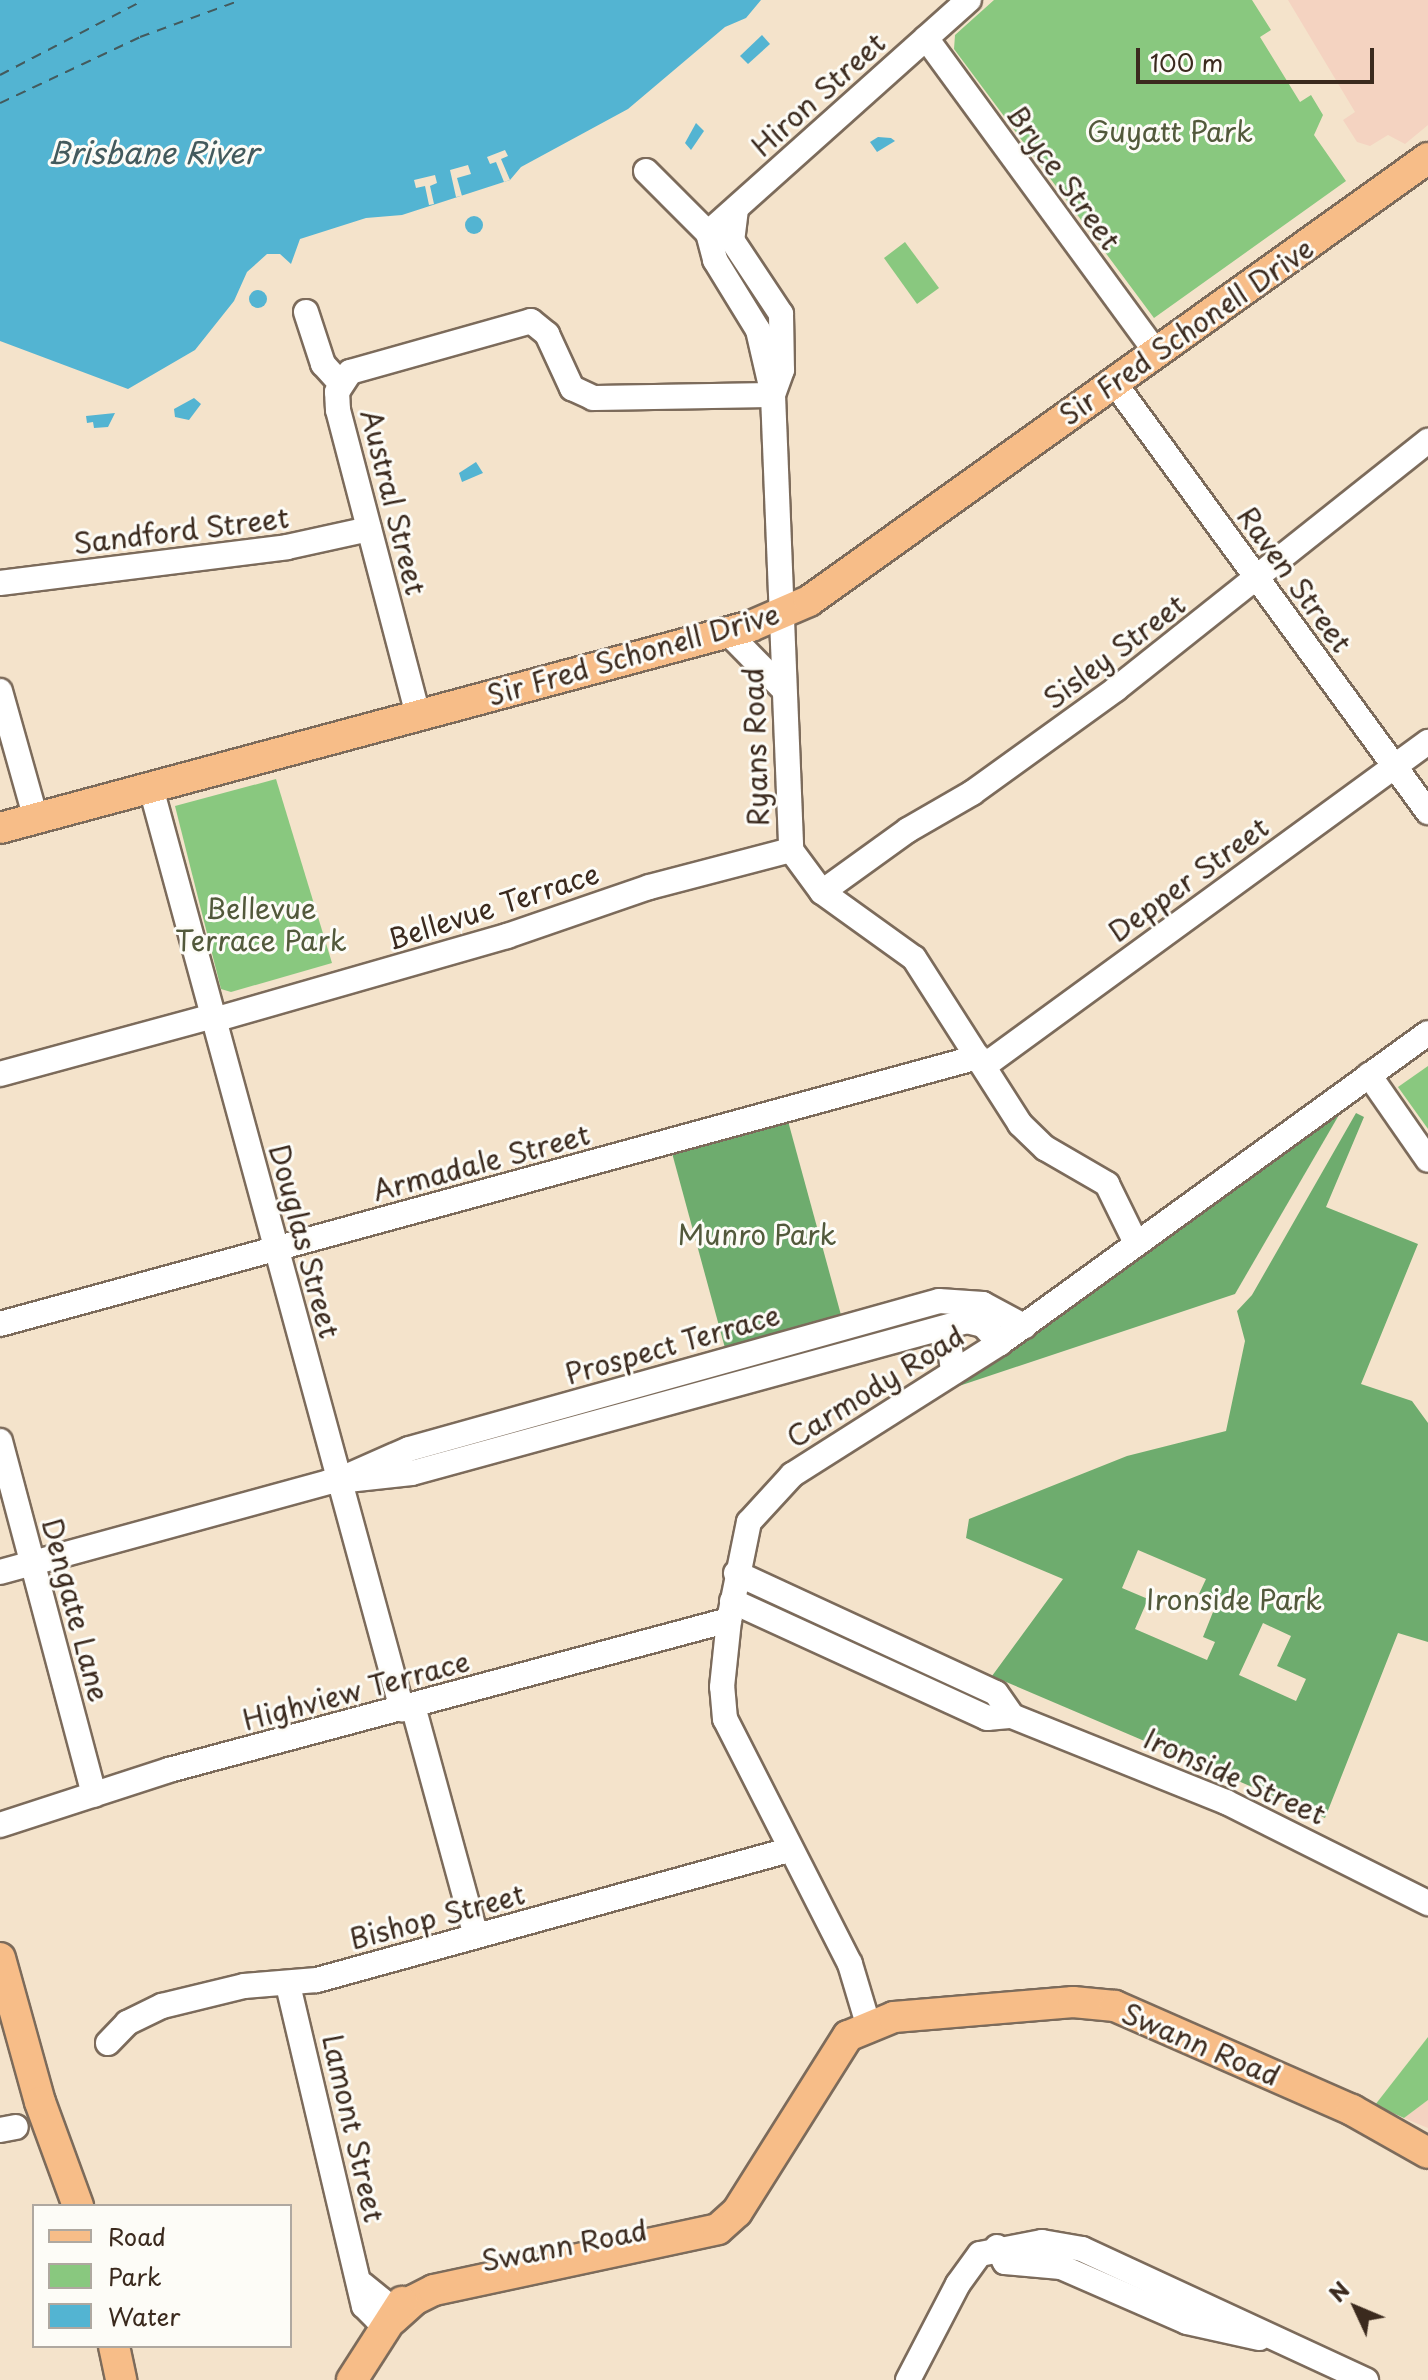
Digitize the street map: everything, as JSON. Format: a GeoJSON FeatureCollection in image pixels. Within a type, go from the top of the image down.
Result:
{"type":"FeatureCollection","features":[{"type":"Feature","properties":{"kind":"main road","name":"Sir Fred Schonell Drive"},"geometry":{"type":"LineString","coordinates":[[0,828],[727,632],[780,614],[855,570],[1113,381],[1428,158]]}},
{"type":"Feature","properties":{"kind":"main road"},"geometry":{"type":"LineString","coordinates":[[0,1958],[40,2102],[77,2204]]}},
{"type":"Feature","properties":{"kind":"main road","name":"Swann Road"},"geometry":{"type":"LineString","coordinates":[[352,2380],[410,2289],[439,2271],[718,2214],[749,2191],[829,2072],[877,2027],[1096,2021],[1343,2127],[1394,2138],[1428,2153]]}},
{"type":"Feature","properties":{"kind":"main road"},"geometry":{"type":"LineString","coordinates":[[114,2348],[121,2380]]}},
{"type":"Feature","properties":{"kind":"street","name":"Hiron Street"},"geometry":{"type":"LineString","coordinates":[[708,233],[969,0]]}},
{"type":"Feature","properties":{"kind":"street","name":"Bryce Street"},"geometry":{"type":"LineString","coordinates":[[926,38],[1155,351]]}},
{"type":"Feature","properties":{"kind":"street","name":"Ryans Road"},"geometry":{"type":"LineString","coordinates":[[646,171],[708,233],[715,260],[758,330],[773,395],[782,688],[791,850],[822,892],[914,958],[1034,1140],[1107,1184],[1135,1241]]}},
{"type":"Feature","properties":{"kind":"street","name":"Ryans Road"},"geometry":{"type":"LineString","coordinates":[[736,209],[733,243],[781,314],[782,370],[773,395]]}},
{"type":"Feature","properties":{"kind":"street","name":"Austral Street"},"geometry":{"type":"LineString","coordinates":[[306,312],[323,364],[340,383],[338,410],[418,715]]}},
{"type":"Feature","properties":{"kind":"street"},"geometry":{"type":"LineString","coordinates":[[340,383],[359,366],[531,321],[547,334],[572,388],[593,398],[773,395]]}},
{"type":"Feature","properties":{"kind":"street","name":"Raven Street"},"geometry":{"type":"LineString","coordinates":[[1113,381],[1428,812]]}},
{"type":"Feature","properties":{"kind":"street","name":"Sisley Street"},"geometry":{"type":"LineString","coordinates":[[822,892],[908,830],[972,793],[1116,689],[1220,609],[1255,575],[1428,441]]}},
{"type":"Feature","properties":{"kind":"street","name":"Sandford Street"},"geometry":{"type":"LineString","coordinates":[[0,583],[287,547],[369,529]]}},
{"type":"Feature","properties":{"kind":"street"},"geometry":{"type":"LineString","coordinates":[[727,632],[782,688]]}},
{"type":"Feature","properties":{"kind":"street"},"geometry":{"type":"LineString","coordinates":[[0,691],[36,819]]}},
{"type":"Feature","properties":{"kind":"street","name":"Depper Street"},"geometry":{"type":"LineString","coordinates":[[981,1062],[1428,742]]}},
{"type":"Feature","properties":{"kind":"street","name":"Douglas Street"},"geometry":{"type":"LineString","coordinates":[[151,788],[337,1481],[476,1936]]}},
{"type":"Feature","properties":{"kind":"street","name":"Bellevue Terrace"},"geometry":{"type":"LineString","coordinates":[[0,1074],[507,936],[649,887],[791,850]]}},
{"type":"Feature","properties":{"kind":"street","name":"Carmody Road"},"geometry":{"type":"LineString","coordinates":[[877,2027],[850,1964],[725,1719],[722,1687],[731,1610],[736,1573],[749,1522],[774,1490],[1000,1343],[1135,1241],[1428,1033]]}},
{"type":"Feature","properties":{"kind":"street","name":"Armadale Street"},"geometry":{"type":"LineString","coordinates":[[0,1324],[981,1062]]}},
{"type":"Feature","properties":{"kind":"street"},"geometry":{"type":"LineString","coordinates":[[1369,1075],[1428,1160]]}},
{"type":"Feature","properties":{"kind":"street","name":"Prospect Terrace"},"geometry":{"type":"LineString","coordinates":[[337,1481],[401,1452],[939,1301],[983,1304],[1024,1326]]}},
{"type":"Feature","properties":{"kind":"street","name":"Prospect Terrace"},"geometry":{"type":"LineString","coordinates":[[0,1572],[337,1481],[412,1473],[975,1321],[1000,1343]]}},
{"type":"Feature","properties":{"kind":"street"},"geometry":{"type":"LineString","coordinates":[[938,1330],[950,1349],[953,1371]]}},
{"type":"Feature","properties":{"kind":"street","name":"Dengate Lane"},"geometry":{"type":"LineString","coordinates":[[0,1441],[94,1795]]}},
{"type":"Feature","properties":{"kind":"street","name":"Ironside Street"},"geometry":{"type":"LineString","coordinates":[[736,1573],[996,1693],[1012,1716]]}},
{"type":"Feature","properties":{"kind":"street","name":"Ironside Street"},"geometry":{"type":"LineString","coordinates":[[731,1610],[987,1718],[1012,1716],[1282,1827],[1428,1903]]}},
{"type":"Feature","properties":{"kind":"street","name":"Highview Terrace"},"geometry":{"type":"LineString","coordinates":[[0,1825],[731,1610]]}},
{"type":"Feature","properties":{"kind":"street","name":"Bishop Street"},"geometry":{"type":"LineString","coordinates":[[108,2043],[123,2026],[155,2009],[244,1986],[288,1985],[790,1850]]}},
{"type":"Feature","properties":{"kind":"street","name":"Lamont Street"},"geometry":{"type":"LineString","coordinates":[[288,1985],[367,2311],[377,2319],[393,2319]]}},
{"type":"Feature","properties":{"kind":"street"},"geometry":{"type":"LineString","coordinates":[[908,2380],[967,2269],[982,2252],[997,2247],[1005,2262],[1061,2267],[1187,2322],[1277,2341],[1366,2380]]}},
{"type":"Feature","properties":{"kind":"shaded area"},"geometry":{"type":"Polygon","coordinates":[[[1288,0],[1428,0],[1428,125],[1405,144],[1388,135],[1370,146],[1357,142],[1343,120],[1355,112],[1288,0]]]}},
{"type":"Feature","properties":{"kind":"shaded area"},"geometry":{"type":"Polygon","coordinates":[[[1428,2100],[1428,2128],[1404,2118],[1428,2100]]]}},
{"type":"Feature","properties":{"kind":"green space","name":"Guyatt Park"},"geometry":{"type":"Polygon","coordinates":[[[994,0],[1252,0],[1271,30],[1260,37],[1300,102],[1311,95],[1323,115],[1314,135],[1346,181],[1154,318],[954,49],[955,35],[994,0]]]}},
{"type":"Feature","properties":{"kind":"green space"},"geometry":{"type":"Polygon","coordinates":[[[905,242],[939,288],[917,304],[884,258],[905,242]]]}},
{"type":"Feature","properties":{"kind":"green space","name":"Bellevue Terrace Park"},"geometry":{"type":"Polygon","coordinates":[[[276,779],[332,963],[231,992],[221,989],[175,806],[276,779]]]}},
{"type":"Feature","properties":{"kind":"green space"},"geometry":{"type":"Polygon","coordinates":[[[1428,1066],[1428,1129],[1398,1087],[1428,1066]]]}},
{"type":"Feature","properties":{"kind":"green space"},"geometry":{"type":"Polygon","coordinates":[[[1343,1108],[1235,1294],[944,1391],[1343,1108]]]}},
{"type":"Feature","properties":{"kind":"green space","name":"Ironside Park"},"geometry":{"type":"Polygon","coordinates":[[[1356,1113],[1364,1117],[1326,1207],[1418,1244],[1361,1384],[1412,1401],[1428,1423],[1428,1642],[1398,1633],[1325,1818],[992,1676],[1063,1579],[966,1538],[969,1519],[1127,1456],[1226,1431],[1245,1341],[1237,1311],[1252,1295],[1356,1113]],[[1138,1550],[1122,1588],[1148,1599],[1135,1629],[1207,1660],[1215,1642],[1203,1637],[1217,1602],[1199,1594],[1206,1579],[1138,1550]],[[1263,1623],[1239,1675],[1296,1701],[1306,1679],[1277,1666],[1291,1636],[1263,1623]]]}},
{"type":"Feature","properties":{"kind":"green space","name":"Munro Park"},"geometry":{"type":"Polygon","coordinates":[[[788,1121],[841,1315],[725,1348],[672,1153],[788,1121]]]}},
{"type":"Feature","properties":{"kind":"green space"},"geometry":{"type":"Polygon","coordinates":[[[1428,2037],[1428,2100],[1404,2118],[1375,2105],[1428,2037]]]}},
{"type":"Feature","properties":{"kind":"water","name":"Brisbane River"},"geometry":{"type":"Polygon","coordinates":[[[0,0],[761,0],[746,18],[725,27],[628,109],[521,167],[510,180],[402,215],[366,218],[300,239],[291,264],[280,254],[267,254],[247,272],[234,301],[195,350],[128,389],[0,341],[0,0]]]}},
{"type":"Feature","properties":{"kind":"water"},"geometry":{"type":"Polygon","coordinates":[[[762,35],[770,44],[748,64],[740,56],[762,35]]]}},
{"type":"Feature","properties":{"kind":"water"},"geometry":{"type":"Polygon","coordinates":[[[696,123],[704,131],[691,150],[685,143],[696,123]]]}},
{"type":"Feature","properties":{"kind":"water"},"geometry":{"type":"Polygon","coordinates":[[[878,137],[895,141],[877,152],[870,142],[878,137]]]}},
{"type":"Feature","properties":{"kind":"water"},"geometry":{"type":"Polygon","coordinates":[[[474,216],[483,225],[474,234],[465,225],[474,216]]]}},
{"type":"Feature","properties":{"kind":"water"},"geometry":{"type":"Polygon","coordinates":[[[258,290],[267,299],[258,308],[249,299],[258,290]]]}},
{"type":"Feature","properties":{"kind":"water"},"geometry":{"type":"Polygon","coordinates":[[[194,398],[201,404],[189,420],[175,417],[174,409],[194,398]]]}},
{"type":"Feature","properties":{"kind":"water"},"geometry":{"type":"Polygon","coordinates":[[[115,413],[108,427],[94,428],[93,422],[87,423],[86,416],[115,413]]]}},
{"type":"Feature","properties":{"kind":"water"},"geometry":{"type":"Polygon","coordinates":[[[476,462],[483,473],[462,482],[459,473],[476,462]]]}},
{"type":"Feature","properties":{"kind":"pier"},"geometry":{"type":"Polygon","coordinates":[[[505,150],[508,156],[501,159],[510,180],[504,182],[496,162],[490,164],[487,157],[505,150]]]}},
{"type":"Feature","properties":{"kind":"pier"},"geometry":{"type":"Polygon","coordinates":[[[468,165],[471,174],[457,178],[462,196],[456,197],[450,170],[468,165]]]}},
{"type":"Feature","properties":{"kind":"pier"},"geometry":{"type":"Polygon","coordinates":[[[435,175],[437,183],[430,186],[434,204],[429,205],[425,186],[416,188],[414,180],[435,175]]]}},
{"type":"Feature","properties":{"kind":"ferry route"},"geometry":{"type":"LineString","coordinates":[[0,75],[144,0]]}},
{"type":"Feature","properties":{"kind":"ferry route"},"geometry":{"type":"LineString","coordinates":[[0,103],[140,37],[241,0]]}}]}
